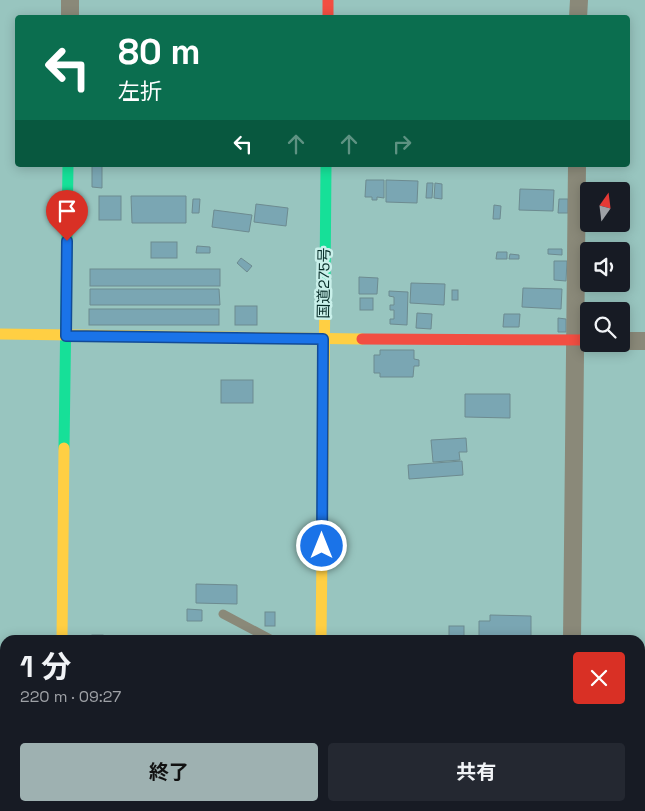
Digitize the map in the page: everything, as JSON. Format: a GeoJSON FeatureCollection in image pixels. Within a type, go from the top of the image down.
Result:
{"type":"FeatureCollection","features":[{"type":"Feature","properties":{"kind":"main road"},"geometry":{"type":"LineString","coordinates":[[328,0],[328,15]]}},
{"type":"Feature","properties":{"kind":"main road"},"geometry":{"type":"LineString","coordinates":[[62,635],[68,167]]}},
{"type":"Feature","properties":{"kind":"main road","name":"国道275号"},"geometry":{"type":"LineString","coordinates":[[321,635],[326,167]]}},
{"type":"Feature","properties":{"kind":"main road"},"geometry":{"type":"LineString","coordinates":[[0,334],[323,339],[580,340]]}},
{"type":"Feature","properties":{"kind":"street"},"geometry":{"type":"LineString","coordinates":[[70,0],[70,15]]}},
{"type":"Feature","properties":{"kind":"street"},"geometry":{"type":"LineString","coordinates":[[578,15],[579,0]]}},
{"type":"Feature","properties":{"kind":"street"},"geometry":{"type":"LineString","coordinates":[[577,167],[581,302]]}},
{"type":"Feature","properties":{"kind":"street"},"geometry":{"type":"LineString","coordinates":[[630,340],[645,341]]}},
{"type":"Feature","properties":{"kind":"street"},"geometry":{"type":"LineString","coordinates":[[572,635],[582,352]]}},
{"type":"Feature","properties":{"kind":"lane"},"geometry":{"type":"LineString","coordinates":[[223,614],[263,635]]}},
{"type":"Feature","properties":{"kind":"building"},"geometry":{"type":"Polygon","coordinates":[[[92,167],[102,167],[102,188],[92,187],[92,167]]]}},
{"type":"Feature","properties":{"kind":"building"},"geometry":{"type":"Polygon","coordinates":[[[366,180],[384,180],[384,198],[377,197],[377,200],[372,200],[372,197],[365,197],[366,180]]]}},
{"type":"Feature","properties":{"kind":"building"},"geometry":{"type":"Polygon","coordinates":[[[386,180],[418,181],[417,203],[386,202],[386,180]]]}},
{"type":"Feature","properties":{"kind":"building"},"geometry":{"type":"Polygon","coordinates":[[[427,183],[433,183],[432,198],[426,198],[427,183]]]}},
{"type":"Feature","properties":{"kind":"building"},"geometry":{"type":"Polygon","coordinates":[[[435,183],[442,184],[442,199],[434,198],[435,183]]]}},
{"type":"Feature","properties":{"kind":"building"},"geometry":{"type":"Polygon","coordinates":[[[520,189],[554,190],[553,211],[519,210],[520,189]]]}},
{"type":"Feature","properties":{"kind":"building"},"geometry":{"type":"Polygon","coordinates":[[[99,196],[121,196],[121,220],[99,220],[99,196]]]}},
{"type":"Feature","properties":{"kind":"building"},"geometry":{"type":"Polygon","coordinates":[[[131,196],[186,196],[186,223],[132,223],[131,196]]]}},
{"type":"Feature","properties":{"kind":"building"},"geometry":{"type":"Polygon","coordinates":[[[193,199],[200,199],[199,213],[192,213],[193,199]]]}},
{"type":"Feature","properties":{"kind":"building"},"geometry":{"type":"Polygon","coordinates":[[[559,199],[568,199],[568,213],[558,213],[559,199]]]}},
{"type":"Feature","properties":{"kind":"building"},"geometry":{"type":"Polygon","coordinates":[[[256,204],[288,208],[286,226],[254,222],[256,204]]]}},
{"type":"Feature","properties":{"kind":"building"},"geometry":{"type":"Polygon","coordinates":[[[494,205],[501,206],[500,219],[493,219],[494,205]]]}},
{"type":"Feature","properties":{"kind":"building"},"geometry":{"type":"Polygon","coordinates":[[[214,210],[252,215],[249,232],[212,227],[214,210]]]}},
{"type":"Feature","properties":{"kind":"building"},"geometry":{"type":"Polygon","coordinates":[[[151,242],[177,242],[177,258],[151,258],[151,242]]]}},
{"type":"Feature","properties":{"kind":"building"},"geometry":{"type":"Polygon","coordinates":[[[197,246],[210,247],[210,253],[196,253],[197,246]]]}},
{"type":"Feature","properties":{"kind":"building"},"geometry":{"type":"Polygon","coordinates":[[[548,249],[562,249],[562,255],[548,254],[548,249]]]}},
{"type":"Feature","properties":{"kind":"building"},"geometry":{"type":"Polygon","coordinates":[[[497,252],[507,252],[507,259],[496,259],[497,252]]]}},
{"type":"Feature","properties":{"kind":"building"},"geometry":{"type":"Polygon","coordinates":[[[510,254],[519,255],[519,259],[509,259],[510,254]]]}},
{"type":"Feature","properties":{"kind":"building"},"geometry":{"type":"Polygon","coordinates":[[[241,258],[252,266],[247,272],[237,263],[241,258]]]}},
{"type":"Feature","properties":{"kind":"building"},"geometry":{"type":"Polygon","coordinates":[[[554,261],[567,261],[566,281],[554,280],[554,261]]]}},
{"type":"Feature","properties":{"kind":"building"},"geometry":{"type":"Polygon","coordinates":[[[90,269],[220,269],[220,286],[90,286],[90,269]]]}},
{"type":"Feature","properties":{"kind":"building"},"geometry":{"type":"Polygon","coordinates":[[[359,277],[378,278],[377,294],[359,294],[359,277]]]}},
{"type":"Feature","properties":{"kind":"building"},"geometry":{"type":"Polygon","coordinates":[[[411,283],[445,284],[444,305],[410,303],[411,283]]]}},
{"type":"Feature","properties":{"kind":"building"},"geometry":{"type":"Polygon","coordinates":[[[523,288],[562,289],[561,309],[522,307],[523,288]]]}},
{"type":"Feature","properties":{"kind":"building"},"geometry":{"type":"Polygon","coordinates":[[[90,289],[219,289],[220,305],[90,305],[90,289]]]}},
{"type":"Feature","properties":{"kind":"building"},"geometry":{"type":"Polygon","coordinates":[[[452,290],[458,290],[458,300],[452,300],[452,290]]]}},
{"type":"Feature","properties":{"kind":"building"},"geometry":{"type":"Polygon","coordinates":[[[389,291],[408,292],[407,325],[390,324],[390,319],[394,319],[394,310],[390,310],[390,305],[394,305],[394,297],[389,296],[389,291]]]}},
{"type":"Feature","properties":{"kind":"building"},"geometry":{"type":"Polygon","coordinates":[[[360,298],[373,298],[373,310],[360,310],[360,298]]]}},
{"type":"Feature","properties":{"kind":"building"},"geometry":{"type":"Polygon","coordinates":[[[235,306],[257,306],[257,325],[235,325],[235,306]]]}},
{"type":"Feature","properties":{"kind":"building"},"geometry":{"type":"Polygon","coordinates":[[[89,309],[219,309],[219,325],[89,325],[89,309]]]}},
{"type":"Feature","properties":{"kind":"building"},"geometry":{"type":"Polygon","coordinates":[[[417,313],[432,314],[431,329],[416,328],[417,313]]]}},
{"type":"Feature","properties":{"kind":"building"},"geometry":{"type":"Polygon","coordinates":[[[504,314],[520,314],[519,327],[503,327],[504,314]]]}},
{"type":"Feature","properties":{"kind":"building"},"geometry":{"type":"Polygon","coordinates":[[[558,318],[566,319],[566,332],[558,332],[558,318]]]}},
{"type":"Feature","properties":{"kind":"building"},"geometry":{"type":"Polygon","coordinates":[[[380,350],[414,350],[414,359],[419,360],[419,366],[414,366],[413,377],[380,377],[380,373],[374,373],[374,355],[380,355],[380,350]]]}},
{"type":"Feature","properties":{"kind":"building"},"geometry":{"type":"Polygon","coordinates":[[[221,380],[253,380],[253,403],[221,403],[221,380]]]}},
{"type":"Feature","properties":{"kind":"building"},"geometry":{"type":"Polygon","coordinates":[[[465,394],[510,394],[510,418],[465,417],[465,394]]]}},
{"type":"Feature","properties":{"kind":"building"},"geometry":{"type":"Polygon","coordinates":[[[466,438],[467,452],[459,452],[460,460],[433,462],[431,440],[466,438]]]}},
{"type":"Feature","properties":{"kind":"building"},"geometry":{"type":"Polygon","coordinates":[[[462,461],[463,475],[409,479],[408,465],[462,461]]]}},
{"type":"Feature","properties":{"kind":"building"},"geometry":{"type":"Polygon","coordinates":[[[196,584],[237,585],[237,604],[196,603],[196,584]]]}},
{"type":"Feature","properties":{"kind":"building"},"geometry":{"type":"Polygon","coordinates":[[[187,609],[202,610],[202,621],[187,621],[187,609]]]}},
{"type":"Feature","properties":{"kind":"building"},"geometry":{"type":"Polygon","coordinates":[[[265,612],[275,612],[275,626],[265,626],[265,612]]]}},
{"type":"Feature","properties":{"kind":"building"},"geometry":{"type":"Polygon","coordinates":[[[490,615],[531,616],[531,635],[479,635],[479,621],[490,621],[490,615]]]}},
{"type":"Feature","properties":{"kind":"building"},"geometry":{"type":"Polygon","coordinates":[[[449,626],[464,626],[464,635],[449,635],[449,626]]]}},
{"type":"Feature","properties":{"kind":"traffic: fast"},"geometry":{"type":"LineString","coordinates":[[64,448],[68,167]]}},
{"type":"Feature","properties":{"kind":"traffic: fast"},"geometry":{"type":"LineString","coordinates":[[325,286],[326,167]]}},
{"type":"Feature","properties":{"kind":"traffic: slow"},"geometry":{"type":"LineString","coordinates":[[321,635],[325,286]]}},
{"type":"Feature","properties":{"kind":"traffic: slow"},"geometry":{"type":"LineString","coordinates":[[0,334],[362,339]]}},
{"type":"Feature","properties":{"kind":"traffic: slow"},"geometry":{"type":"LineString","coordinates":[[62,635],[64,448]]}},
{"type":"Feature","properties":{"kind":"traffic: jam"},"geometry":{"type":"LineString","coordinates":[[328,0],[328,15]]}},
{"type":"Feature","properties":{"kind":"traffic: jam"},"geometry":{"type":"LineString","coordinates":[[362,339],[580,340]]}},
{"type":"Feature","properties":{"kind":"route"},"geometry":{"type":"LineString","coordinates":[[67,241],[66,336],[323,339],[322,546]]}}]}
